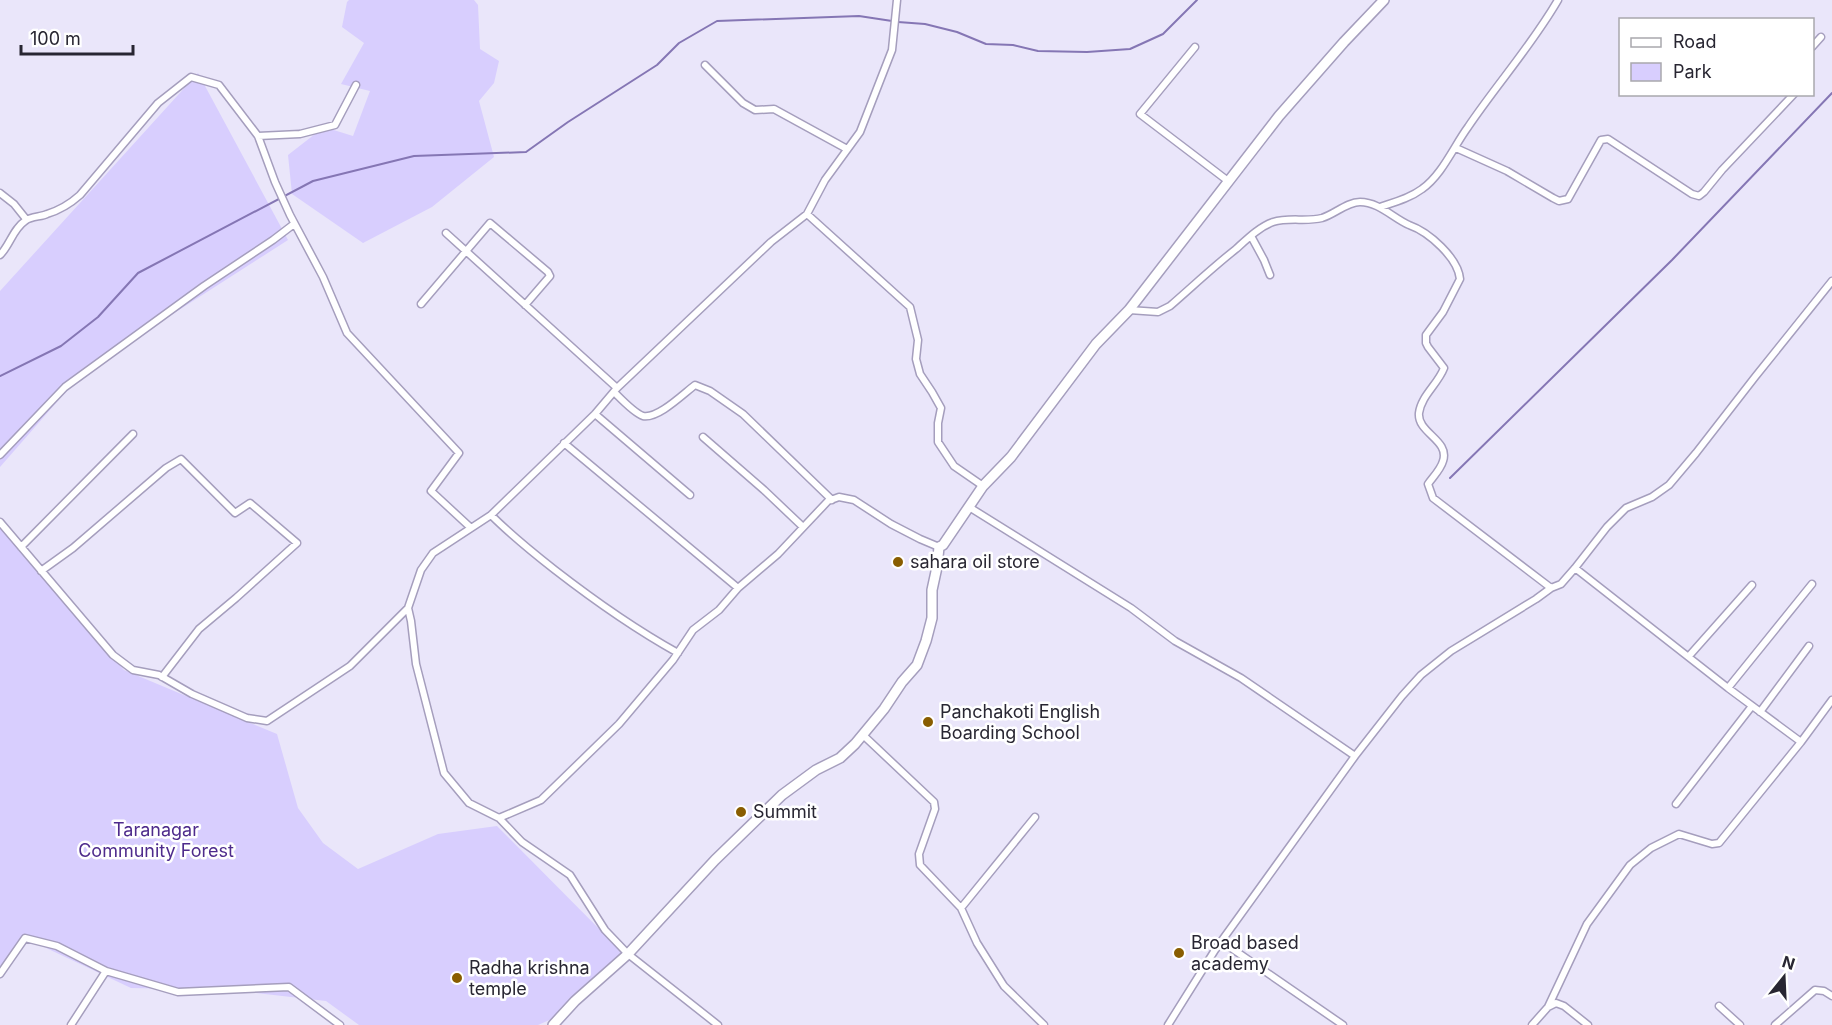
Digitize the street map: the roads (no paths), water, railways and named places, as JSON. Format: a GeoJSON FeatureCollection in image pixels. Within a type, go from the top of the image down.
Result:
{"type":"FeatureCollection","features":[{"type":"Feature","properties":{"kind":"street"},"geometry":{"type":"LineString","coordinates":[[0,522],[113,655],[133,670],[162,677],[192,694],[247,718],[267,720],[350,666],[408,608],[421,570],[433,553],[491,515],[595,414],[615,390],[771,242],[807,214],[825,180],[860,132],[892,50],[897,0]]}},
{"type":"Feature","properties":{"kind":"street"},"geometry":{"type":"LineString","coordinates":[[939,547],[943,545],[982,486],[1011,457],[1096,344],[1129,310],[1279,116],[1384,0]]}},
{"type":"Feature","properties":{"kind":"street"},"geometry":{"type":"LineString","coordinates":[[1380,207],[1407,198],[1424,188],[1456,148],[1466,129],[1540,31],[1558,0]]}},
{"type":"Feature","properties":{"kind":"street"},"geometry":{"type":"LineString","coordinates":[[1814,45],[1821,37]]}},
{"type":"Feature","properties":{"kind":"street"},"geometry":{"type":"LineString","coordinates":[[1195,47],[1140,114],[1228,181]]}},
{"type":"Feature","properties":{"kind":"street"},"geometry":{"type":"LineString","coordinates":[[705,65],[743,103],[755,110],[774,109],[847,149]]}},
{"type":"Feature","properties":{"kind":"street"},"geometry":{"type":"LineString","coordinates":[[0,255],[6,250],[14,233],[26,219],[69,205],[80,195],[158,103],[191,77],[219,86],[258,136],[275,182],[347,333],[459,453],[431,491],[471,528]]}},
{"type":"Feature","properties":{"kind":"street"},"geometry":{"type":"LineString","coordinates":[[258,136],[300,134],[335,124],[356,85]]}},
{"type":"Feature","properties":{"kind":"street"},"geometry":{"type":"LineString","coordinates":[[1456,148],[1507,171],[1553,198],[1564,201],[1568,199],[1601,140],[1608,139],[1692,194],[1699,196],[1792,96]]}},
{"type":"Feature","properties":{"kind":"street"},"geometry":{"type":"LineString","coordinates":[[0,194],[14,204],[26,219]]}},
{"type":"Feature","properties":{"kind":"street"},"geometry":{"type":"LineString","coordinates":[[1129,310],[1158,312],[1170,306],[1251,236],[1272,222],[1315,220],[1361,202],[1380,207],[1398,220],[1419,228],[1439,244],[1456,266],[1460,279],[1443,312],[1426,335],[1428,347],[1444,368],[1419,412],[1423,425],[1445,452],[1443,463],[1428,484],[1433,498],[1551,588]]}},
{"type":"Feature","properties":{"kind":"street"},"geometry":{"type":"LineString","coordinates":[[807,214],[910,307],[918,340],[916,359],[920,374],[941,408],[938,442],[954,466],[982,486]]}},
{"type":"Feature","properties":{"kind":"street"},"geometry":{"type":"LineString","coordinates":[[0,455],[65,387],[138,332],[294,224]]}},
{"type":"Feature","properties":{"kind":"street"},"geometry":{"type":"LineString","coordinates":[[421,304],[490,224],[549,272],[550,276],[525,304]]}},
{"type":"Feature","properties":{"kind":"street"},"geometry":{"type":"LineString","coordinates":[[446,233],[525,304],[615,390],[627,405],[643,416],[657,415],[695,385],[710,391],[743,414],[832,500]]}},
{"type":"Feature","properties":{"kind":"street"},"geometry":{"type":"LineString","coordinates":[[1251,236],[1269,275]]}},
{"type":"Feature","properties":{"kind":"street"},"geometry":{"type":"LineString","coordinates":[[1168,1025],[1221,941],[1355,756],[1402,696],[1421,675],[1451,651],[1561,584],[1607,527],[1626,508],[1652,497],[1669,485],[1832,281]]}},
{"type":"Feature","properties":{"kind":"street"},"geometry":{"type":"LineString","coordinates":[[595,414],[690,495]]}},
{"type":"Feature","properties":{"kind":"street"},"geometry":{"type":"LineString","coordinates":[[21,547],[133,434]]}},
{"type":"Feature","properties":{"kind":"street"},"geometry":{"type":"LineString","coordinates":[[703,437],[764,490],[802,527]]}},
{"type":"Feature","properties":{"kind":"street"},"geometry":{"type":"LineString","coordinates":[[564,443],[738,588]]}},
{"type":"Feature","properties":{"kind":"street"},"geometry":{"type":"LineString","coordinates":[[41,571],[73,548],[166,468],[181,459],[235,513],[250,502],[297,543],[199,629],[162,677]]}},
{"type":"Feature","properties":{"kind":"street"},"geometry":{"type":"LineString","coordinates":[[499,818],[541,800],[619,724],[678,653],[693,630],[719,610],[738,588],[778,554],[828,501],[839,497],[854,500],[891,524],[939,547]]}},
{"type":"Feature","properties":{"kind":"street"},"geometry":{"type":"LineString","coordinates":[[969,507],[1131,608],[1175,641],[1241,678],[1355,756]]}},
{"type":"Feature","properties":{"kind":"street"},"geometry":{"type":"LineString","coordinates":[[491,515],[509,534],[596,602],[678,653]]}},
{"type":"Feature","properties":{"kind":"street"},"geometry":{"type":"LineString","coordinates":[[553,1025],[575,1001],[628,954],[715,860],[782,795],[816,770],[840,758],[855,744],[884,709],[902,682],[917,665],[926,641],[932,618],[932,590],[939,547]]}},
{"type":"Feature","properties":{"kind":"street"},"geometry":{"type":"LineString","coordinates":[[1575,568],[1801,742]]}},
{"type":"Feature","properties":{"kind":"street"},"geometry":{"type":"LineString","coordinates":[[1728,688],[1812,584]]}},
{"type":"Feature","properties":{"kind":"street"},"geometry":{"type":"LineString","coordinates":[[1689,656],[1752,585]]}},
{"type":"Feature","properties":{"kind":"street"},"geometry":{"type":"LineString","coordinates":[[408,608],[416,664],[444,773],[469,803],[499,818],[522,842],[570,875],[605,930],[628,954],[718,1025]]}},
{"type":"Feature","properties":{"kind":"street"},"geometry":{"type":"LineString","coordinates":[[1760,712],[1809,646]]}},
{"type":"Feature","properties":{"kind":"street"},"geometry":{"type":"LineString","coordinates":[[1532,1025],[1548,1007],[1587,924],[1630,865],[1652,848],[1679,834],[1712,844],[1719,843],[1832,700]]}},
{"type":"Feature","properties":{"kind":"street"},"geometry":{"type":"LineString","coordinates":[[1676,804],[1752,706]]}},
{"type":"Feature","properties":{"kind":"street"},"geometry":{"type":"LineString","coordinates":[[863,735],[934,802],[935,809],[919,854],[920,865],[961,908],[976,943],[1004,986],[1044,1025]]}},
{"type":"Feature","properties":{"kind":"street"},"geometry":{"type":"LineString","coordinates":[[961,908],[1035,817]]}},
{"type":"Feature","properties":{"kind":"street"},"geometry":{"type":"LineString","coordinates":[[0,974],[25,938],[57,946],[106,971],[178,992],[289,987],[340,1025]]}},
{"type":"Feature","properties":{"kind":"street"},"geometry":{"type":"LineString","coordinates":[[1221,941],[1343,1025]]}},
{"type":"Feature","properties":{"kind":"street"},"geometry":{"type":"LineString","coordinates":[[71,1025],[106,971]]}},
{"type":"Feature","properties":{"kind":"street"},"geometry":{"type":"LineString","coordinates":[[1775,1025],[1815,990],[1824,991],[1832,996]]}},
{"type":"Feature","properties":{"kind":"street"},"geometry":{"type":"LineString","coordinates":[[1548,1007],[1556,1003],[1564,1006],[1588,1025]]}},
{"type":"Feature","properties":{"kind":"street"},"geometry":{"type":"LineString","coordinates":[[1719,1006],[1740,1025]]}},
{"type":"Feature","properties":{"kind":"waterway"},"geometry":{"type":"LineString","coordinates":[[898,22],[925,24],[957,32],[986,44],[1013,45],[1038,51],[1087,52],[1130,49],[1163,34],[1197,0]]}},
{"type":"Feature","properties":{"kind":"waterway"},"geometry":{"type":"LineString","coordinates":[[0,376],[61,346],[98,317],[138,273],[313,181],[414,156],[526,152],[657,65],[679,43],[717,21],[859,16],[892,21]]}},
{"type":"Feature","properties":{"kind":"waterway"},"geometry":{"type":"LineString","coordinates":[[1450,478],[1672,260],[1832,93]]}},
{"type":"Feature","properties":{"kind":"place","name":"sahara oil store"},"geometry":{"type":"Point","coordinates":[898,562]}},
{"type":"Feature","properties":{"kind":"place","name":"Panchakoti English Boarding School"},"geometry":{"type":"Point","coordinates":[928,722]}},
{"type":"Feature","properties":{"kind":"place","name":"Summit"},"geometry":{"type":"Point","coordinates":[741,812]}},
{"type":"Feature","properties":{"kind":"place","name":"Broad based academy"},"geometry":{"type":"Point","coordinates":[1179,953]}},
{"type":"Feature","properties":{"kind":"place","name":"Radha krishna temple"},"geometry":{"type":"Point","coordinates":[457,978]}},
{"type":"Feature","properties":{"kind":"park label","name":"Taranagar Community Forest"},"geometry":{"type":"Point","coordinates":[156,840]}}]}
